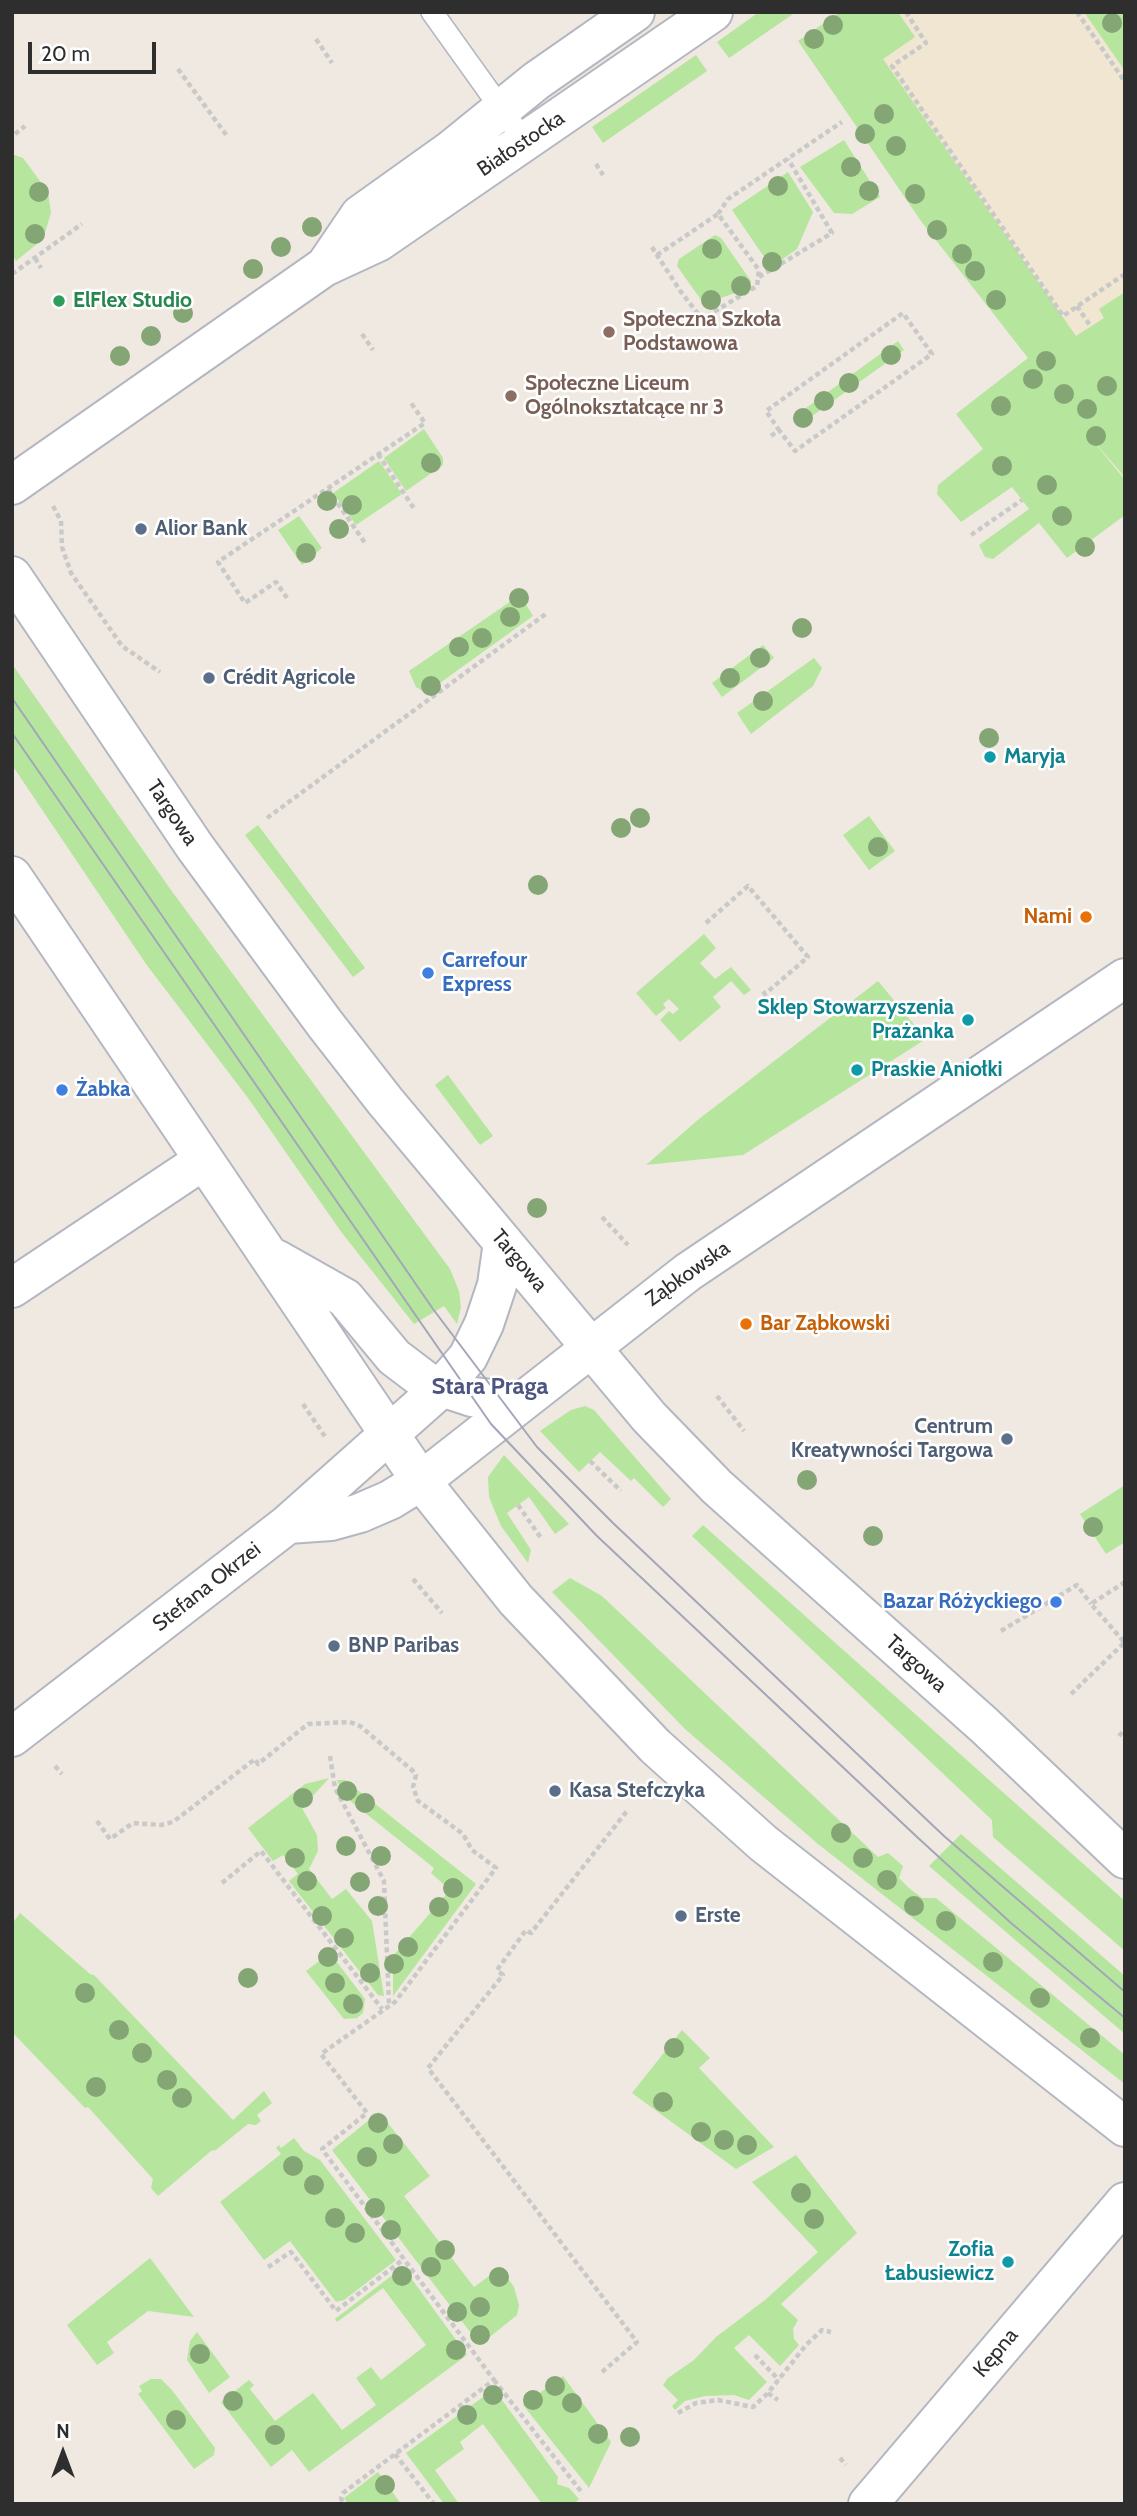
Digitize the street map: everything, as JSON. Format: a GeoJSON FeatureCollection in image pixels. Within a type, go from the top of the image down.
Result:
{"type":"FeatureCollection","features":[{"type":"Feature","properties":{"kind":"street","name":"Białostocka"},"geometry":{"type":"LineString","coordinates":[[324,267],[360,215],[502,110],[536,81],[635,12]]}},
{"type":"Feature","properties":{"kind":"street","name":"Białostocka"},"geometry":{"type":"LineString","coordinates":[[12,485],[324,267],[377,242],[713,12]]}},
{"type":"Feature","properties":{"kind":"street","name":"Targowa"},"geometry":{"type":"LineString","coordinates":[[12,576],[24,604],[195,847],[317,1013],[385,1101],[649,1417],[717,1486],[985,1726],[1125,1859]]}},
{"type":"Feature","properties":{"kind":"street"},"geometry":{"type":"LineString","coordinates":[[12,876],[421,1481],[516,1600],[655,1746],[764,1843],[1125,2127]]}},
{"type":"Feature","properties":{"kind":"street","name":"Ząbkowska"},"geometry":{"type":"LineString","coordinates":[[421,1481],[590,1346],[688,1272],[1125,978]]}},
{"type":"Feature","properties":{"kind":"street"},"geometry":{"type":"LineString","coordinates":[[12,1288],[204,1160]]}},
{"type":"Feature","properties":{"kind":"street","name":"Stefana Okrzei"},"geometry":{"type":"LineString","coordinates":[[12,1737],[288,1524],[442,1388],[468,1357],[484,1324],[497,1285],[503,1242]]}},
{"type":"Feature","properties":{"kind":"street"},"geometry":{"type":"LineString","coordinates":[[264,1248],[283,1265],[345,1298],[394,1357],[414,1373],[442,1388],[472,1396],[519,1402]]}},
{"type":"Feature","properties":{"kind":"street"},"geometry":{"type":"LineString","coordinates":[[288,1524],[331,1521],[359,1513],[390,1500],[421,1481]]}},
{"type":"Feature","properties":{"kind":"street","name":"Kępna"},"geometry":{"type":"LineString","coordinates":[[868,2504],[1125,2202]]}},
{"type":"Feature","properties":{"kind":"lane"},"geometry":{"type":"LineString","coordinates":[[432,12],[525,142]]}},
{"type":"Feature","properties":{"kind":"path"},"geometry":{"type":"LineString","coordinates":[[906,12],[926,43],[892,66],[1063,316],[1125,274]]}},
{"type":"Feature","properties":{"kind":"path"},"geometry":{"type":"LineString","coordinates":[[1077,12],[1125,82]]}},
{"type":"Feature","properties":{"kind":"path"},"geometry":{"type":"LineString","coordinates":[[316,39],[332,63]]}},
{"type":"Feature","properties":{"kind":"path"},"geometry":{"type":"LineString","coordinates":[[178,69],[227,136]]}},
{"type":"Feature","properties":{"kind":"path"},"geometry":{"type":"LineString","coordinates":[[657,255],[718,214],[728,200],[842,122]]}},
{"type":"Feature","properties":{"kind":"path"},"geometry":{"type":"LineString","coordinates":[[15,134],[25,126]]}},
{"type":"Feature","properties":{"kind":"path"},"geometry":{"type":"LineString","coordinates":[[758,277],[832,233],[788,159]]}},
{"type":"Feature","properties":{"kind":"path"},"geometry":{"type":"LineString","coordinates":[[596,164],[603,175]]}},
{"type":"Feature","properties":{"kind":"path"},"geometry":{"type":"LineString","coordinates":[[652,247],[702,319],[757,286],[759,270],[718,214]]}},
{"type":"Feature","properties":{"kind":"path"},"geometry":{"type":"LineString","coordinates":[[12,274],[82,224]]}},
{"type":"Feature","properties":{"kind":"path"},"geometry":{"type":"LineString","coordinates":[[35,258],[41,268]]}},
{"type":"Feature","properties":{"kind":"path"},"geometry":{"type":"LineString","coordinates":[[1077,306],[1091,327]]}},
{"type":"Feature","properties":{"kind":"path"},"geometry":{"type":"LineString","coordinates":[[903,313],[932,354],[795,451],[779,430],[766,411],[903,313]]}},
{"type":"Feature","properties":{"kind":"path"},"geometry":{"type":"LineString","coordinates":[[362,334],[373,350]]}},
{"type":"Feature","properties":{"kind":"path"},"geometry":{"type":"LineString","coordinates":[[287,598],[276,582],[245,603],[218,562],[425,423],[411,403]]}},
{"type":"Feature","properties":{"kind":"path"},"geometry":{"type":"LineString","coordinates":[[771,436],[779,430]]}},
{"type":"Feature","properties":{"kind":"path"},"geometry":{"type":"LineString","coordinates":[[378,454],[415,510]]}},
{"type":"Feature","properties":{"kind":"path"},"geometry":{"type":"LineString","coordinates":[[328,489],[365,544]]}},
{"type":"Feature","properties":{"kind":"path"},"geometry":{"type":"LineString","coordinates":[[971,535],[1022,500]]}},
{"type":"Feature","properties":{"kind":"path"},"geometry":{"type":"LineString","coordinates":[[56,511],[71,573],[122,646],[160,672]]}},
{"type":"Feature","properties":{"kind":"path"},"geometry":{"type":"LineString","coordinates":[[267,818],[548,613]]}},
{"type":"Feature","properties":{"kind":"path"},"geometry":{"type":"LineString","coordinates":[[706,923],[748,886],[808,957],[765,994],[762,990]]}},
{"type":"Feature","properties":{"kind":"path"},"geometry":{"type":"LineString","coordinates":[[602,1217],[628,1245]]}},
{"type":"Feature","properties":{"kind":"path"},"geometry":{"type":"LineString","coordinates":[[717,1396],[744,1431]]}},
{"type":"Feature","properties":{"kind":"path"},"geometry":{"type":"LineString","coordinates":[[303,1404],[328,1441]]}},
{"type":"Feature","properties":{"kind":"path"},"geometry":{"type":"LineString","coordinates":[[590,1461],[621,1491]]}},
{"type":"Feature","properties":{"kind":"path"},"geometry":{"type":"LineString","coordinates":[[518,1505],[541,1538]]}},
{"type":"Feature","properties":{"kind":"path"},"geometry":{"type":"LineString","coordinates":[[413,1579],[442,1613]]}},
{"type":"Feature","properties":{"kind":"path"},"geometry":{"type":"LineString","coordinates":[[1091,1604],[1125,1582]]}},
{"type":"Feature","properties":{"kind":"path"},"geometry":{"type":"LineString","coordinates":[[1001,1631],[1077,1585],[1124,1642],[1072,1693]]}},
{"type":"Feature","properties":{"kind":"path"},"geometry":{"type":"LineString","coordinates":[[97,1821],[110,1839],[134,1823],[161,1825],[173,1822],[255,1759],[258,1764],[308,1724],[350,1722],[359,1726],[416,1775],[413,1787],[418,1801],[463,1834],[472,1850],[496,1868],[395,2002],[321,2054],[367,2113],[322,2149],[494,2380],[583,2494]]}},
{"type":"Feature","properties":{"kind":"path"},"geometry":{"type":"LineString","coordinates":[[1119,1736],[1125,1729]]}},
{"type":"Feature","properties":{"kind":"path"},"geometry":{"type":"LineString","coordinates":[[330,1756],[335,1788],[384,1881],[389,2005]]}},
{"type":"Feature","properties":{"kind":"path"},"geometry":{"type":"LineString","coordinates":[[55,1766],[62,1774]]}},
{"type":"Feature","properties":{"kind":"path"},"geometry":{"type":"LineString","coordinates":[[602,2372],[637,2342],[428,2068],[503,1975],[497,1970],[526,1930],[531,1933],[627,1811]]}},
{"type":"Feature","properties":{"kind":"path"},"geometry":{"type":"LineString","coordinates":[[222,1883],[261,1851],[382,2009]]}},
{"type":"Feature","properties":{"kind":"path"},"geometry":{"type":"LineString","coordinates":[[268,2267],[291,2252],[336,2311],[404,2259]]}},
{"type":"Feature","properties":{"kind":"path"},"geometry":{"type":"LineString","coordinates":[[678,2413],[696,2403],[718,2400],[752,2407],[768,2393],[806,2345],[822,2330],[831,2332]]}},
{"type":"Feature","properties":{"kind":"path"},"geometry":{"type":"LineString","coordinates":[[755,2355],[779,2380]]}},
{"type":"Feature","properties":{"kind":"path"},"geometry":{"type":"LineString","coordinates":[[344,2504],[343,2493],[494,2380]]}},
{"type":"Feature","properties":{"kind":"path"},"geometry":{"type":"LineString","coordinates":[[768,2393],[778,2400]]}},
{"type":"Feature","properties":{"kind":"path"},"geometry":{"type":"LineString","coordinates":[[396,2454],[434,2504]]}},
{"type":"Feature","properties":{"kind":"path"},"geometry":{"type":"LineString","coordinates":[[840,2458],[846,2465]]}},
{"type":"Feature","properties":{"kind":"shaded area"},"geometry":{"type":"Polygon","coordinates":[[[840,12],[1125,12],[1125,480],[921,221],[798,41],[840,12]]]}},
{"type":"Feature","properties":{"kind":"green space"},"geometry":{"type":"Polygon","coordinates":[[[759,12],[796,12],[729,58],[717,42],[759,12]]]}},
{"type":"Feature","properties":{"kind":"green space"},"geometry":{"type":"Polygon","coordinates":[[[840,12],[898,12],[915,37],[883,59],[1076,336],[1104,318],[1099,309],[1125,292],[1125,477],[1091,438],[1125,480],[1125,515],[1067,558],[1039,523],[993,559],[985,557],[979,545],[1029,509],[1012,487],[961,522],[937,494],[938,485],[983,449],[956,414],[1028,358],[921,221],[798,41],[840,12]]]}},
{"type":"Feature","properties":{"kind":"green space"},"geometry":{"type":"Polygon","coordinates":[[[1084,12],[1125,12],[1125,71],[1084,12]]]}},
{"type":"Feature","properties":{"kind":"green space"},"geometry":{"type":"Polygon","coordinates":[[[696,55],[707,71],[603,143],[592,127],[696,55]]]}},
{"type":"Feature","properties":{"kind":"green space"},"geometry":{"type":"Polygon","coordinates":[[[844,140],[880,197],[852,214],[834,213],[800,167],[844,140]]]}},
{"type":"Feature","properties":{"kind":"green space"},"geometry":{"type":"Polygon","coordinates":[[[12,154],[23,158],[43,185],[48,193],[51,213],[43,239],[16,261],[12,254],[12,154]]]}},
{"type":"Feature","properties":{"kind":"green space"},"geometry":{"type":"Polygon","coordinates":[[[788,172],[813,212],[797,249],[771,267],[732,210],[788,172]]]}},
{"type":"Feature","properties":{"kind":"green space"},"geometry":{"type":"Polygon","coordinates":[[[715,235],[721,238],[751,281],[749,288],[704,304],[677,266],[679,259],[715,235]]]}},
{"type":"Feature","properties":{"kind":"green space"},"geometry":{"type":"Polygon","coordinates":[[[898,341],[904,350],[801,424],[795,416],[898,341]]]}},
{"type":"Feature","properties":{"kind":"green space"},"geometry":{"type":"Polygon","coordinates":[[[424,429],[443,458],[443,465],[406,491],[384,458],[424,429]]]}},
{"type":"Feature","properties":{"kind":"green space"},"geometry":{"type":"Polygon","coordinates":[[[379,461],[402,494],[356,525],[333,493],[379,461]]]}},
{"type":"Feature","properties":{"kind":"green space"},"geometry":{"type":"Polygon","coordinates":[[[299,516],[322,548],[302,565],[278,530],[299,516]]]}},
{"type":"Feature","properties":{"kind":"green space"},"geometry":{"type":"Polygon","coordinates":[[[520,595],[533,616],[426,693],[416,687],[409,671],[520,595]]]}},
{"type":"Feature","properties":{"kind":"green space"},"geometry":{"type":"Polygon","coordinates":[[[763,645],[774,658],[722,697],[712,683],[763,645]]]}},
{"type":"Feature","properties":{"kind":"green space"},"geometry":{"type":"Polygon","coordinates":[[[814,658],[822,668],[813,686],[751,734],[737,713],[814,658]]]}},
{"type":"Feature","properties":{"kind":"green space"},"geometry":{"type":"Polygon","coordinates":[[[12,664],[171,890],[450,1269],[459,1291],[461,1307],[457,1324],[444,1306],[414,1324],[342,1233],[248,1098],[146,964],[12,765],[12,664]]]}},
{"type":"Feature","properties":{"kind":"green space"},"geometry":{"type":"Polygon","coordinates":[[[869,816],[895,851],[869,870],[843,835],[869,816]]]}},
{"type":"Feature","properties":{"kind":"green space"},"geometry":{"type":"Polygon","coordinates":[[[258,825],[365,968],[353,977],[245,835],[258,825]]]}},
{"type":"Feature","properties":{"kind":"green space"},"geometry":{"type":"Polygon","coordinates":[[[704,934],[716,948],[700,963],[715,979],[731,967],[751,990],[744,995],[731,981],[713,997],[721,1007],[680,1042],[660,1020],[669,1011],[673,1014],[679,1009],[669,999],[663,1004],[666,1008],[656,1016],[636,993],[704,934]]]}},
{"type":"Feature","properties":{"kind":"green space"},"geometry":{"type":"Polygon","coordinates":[[[878,981],[926,1039],[743,1155],[646,1165],[699,1119],[878,981]]]}},
{"type":"Feature","properties":{"kind":"green space"},"geometry":{"type":"Polygon","coordinates":[[[448,1075],[493,1136],[480,1145],[435,1085],[448,1075]]]}},
{"type":"Feature","properties":{"kind":"green space"},"geometry":{"type":"Polygon","coordinates":[[[585,1406],[594,1410],[671,1499],[663,1507],[634,1478],[631,1481],[600,1452],[579,1472],[540,1431],[571,1410],[585,1406]]]}},
{"type":"Feature","properties":{"kind":"green space"},"geometry":{"type":"Polygon","coordinates":[[[504,1455],[569,1524],[555,1534],[529,1497],[507,1513],[531,1550],[528,1563],[501,1526],[489,1497],[488,1477],[504,1455]]]}},
{"type":"Feature","properties":{"kind":"green space"},"geometry":{"type":"Polygon","coordinates":[[[1125,1485],[1125,1542],[1106,1554],[1080,1514],[1125,1485]]]}},
{"type":"Feature","properties":{"kind":"green space"},"geometry":{"type":"Polygon","coordinates":[[[703,1525],[1125,1901],[1125,1951],[993,1837],[992,1820],[692,1536],[703,1525]]]}},
{"type":"Feature","properties":{"kind":"green space"},"geometry":{"type":"Polygon","coordinates":[[[570,1578],[602,1596],[878,1857],[888,1853],[903,1866],[899,1878],[909,1888],[922,1898],[936,1898],[1125,2055],[1125,2084],[818,1844],[685,1729],[552,1592],[570,1578]]]}},
{"type":"Feature","properties":{"kind":"green space"},"geometry":{"type":"Polygon","coordinates":[[[329,1778],[302,1808],[317,1835],[318,1851],[309,1869],[332,1899],[346,1889],[372,1921],[384,1996],[378,1995],[289,1881],[298,1874],[283,1855],[273,1861],[248,1828],[305,1784],[329,1778]]]}},
{"type":"Feature","properties":{"kind":"green space"},"geometry":{"type":"Polygon","coordinates":[[[337,1780],[345,1780],[476,1884],[393,1996],[393,1956],[450,1890],[431,1873],[434,1868],[344,1796],[337,1780]]]}},
{"type":"Feature","properties":{"kind":"green space"},"geometry":{"type":"Polygon","coordinates":[[[961,1834],[1125,1976],[1125,2034],[929,1866],[961,1834]]]}},
{"type":"Feature","properties":{"kind":"green space"},"geometry":{"type":"Polygon","coordinates":[[[20,1913],[94,1975],[233,2120],[264,2091],[272,2103],[257,2115],[261,2121],[256,2125],[248,2124],[158,2196],[151,2188],[153,2179],[88,2107],[85,2108],[12,2032],[12,1924],[20,1913]]]}},
{"type":"Feature","properties":{"kind":"green space"},"geometry":{"type":"Polygon","coordinates":[[[330,1953],[365,1999],[363,2013],[357,2018],[344,2019],[306,1971],[330,1953]]]}},
{"type":"Feature","properties":{"kind":"green space"},"geometry":{"type":"Polygon","coordinates":[[[682,2030],[710,2058],[699,2068],[774,2147],[736,2169],[632,2093],[682,2030]]]}},
{"type":"Feature","properties":{"kind":"green space"},"geometry":{"type":"Polygon","coordinates":[[[379,2112],[430,2176],[404,2196],[474,2287],[500,2268],[514,2287],[519,2305],[517,2315],[480,2345],[332,2150],[379,2112]]]}},
{"type":"Feature","properties":{"kind":"green space"},"geometry":{"type":"Polygon","coordinates":[[[294,2138],[304,2151],[320,2160],[396,2260],[344,2300],[336,2302],[290,2241],[264,2260],[220,2202],[281,2154],[276,2148],[279,2145],[281,2148],[294,2138]]]}},
{"type":"Feature","properties":{"kind":"green space"},"geometry":{"type":"Polygon","coordinates":[[[796,2155],[857,2233],[781,2304],[798,2320],[793,2329],[794,2339],[799,2345],[780,2366],[749,2335],[734,2348],[767,2382],[749,2400],[734,2395],[705,2396],[685,2401],[675,2410],[672,2406],[678,2400],[663,2385],[668,2378],[694,2360],[716,2337],[765,2300],[818,2252],[752,2182],[796,2155]]]}},
{"type":"Feature","properties":{"kind":"green space"},"geometry":{"type":"Polygon","coordinates":[[[150,2258],[194,2317],[148,2311],[107,2342],[114,2353],[97,2365],[67,2325],[150,2258]]]}},
{"type":"Feature","properties":{"kind":"green space"},"geometry":{"type":"Polygon","coordinates":[[[403,2267],[467,2355],[309,2472],[292,2450],[271,2467],[221,2402],[249,2380],[254,2385],[250,2389],[275,2421],[313,2393],[342,2430],[376,2405],[356,2378],[371,2367],[381,2380],[426,2345],[383,2288],[337,2322],[335,2319],[403,2267]]]}},
{"type":"Feature","properties":{"kind":"green space"},"geometry":{"type":"Polygon","coordinates":[[[197,2332],[230,2377],[209,2393],[187,2360],[190,2341],[197,2332]]]}},
{"type":"Feature","properties":{"kind":"green space"},"geometry":{"type":"Polygon","coordinates":[[[563,2376],[611,2442],[589,2488],[523,2405],[563,2376]]]}},
{"type":"Feature","properties":{"kind":"green space"},"geometry":{"type":"Polygon","coordinates":[[[151,2379],[161,2379],[172,2390],[215,2448],[214,2455],[194,2469],[138,2394],[142,2391],[139,2386],[151,2379]]]}},
{"type":"Feature","properties":{"kind":"green space"},"geometry":{"type":"Polygon","coordinates":[[[494,2389],[558,2477],[557,2484],[569,2488],[579,2499],[574,2504],[542,2504],[483,2424],[460,2442],[464,2449],[435,2470],[459,2504],[444,2504],[406,2453],[494,2389]]]}},
{"type":"Feature","properties":{"kind":"green space"},"geometry":{"type":"Polygon","coordinates":[[[378,2472],[401,2504],[348,2504],[344,2498],[378,2472]]]}},
{"type":"Feature","properties":{"kind":"tram line"},"geometry":{"type":"LineString","coordinates":[[12,698],[433,1309],[537,1447],[613,1523],[944,1836],[1125,1992]]}},
{"type":"Feature","properties":{"kind":"tram line"},"geometry":{"type":"LineString","coordinates":[[12,733],[491,1424],[597,1536],[916,1836],[1011,1923],[1125,2018]]}},
{"type":"Feature","properties":{"kind":"place","name":"ElFlex Studio"},"geometry":{"type":"Point","coordinates":[59,301]}},
{"type":"Feature","properties":{"kind":"place","name":"Społeczna Szkoła Podstawowa"},"geometry":{"type":"Point","coordinates":[609,332]}},
{"type":"Feature","properties":{"kind":"place","name":"Społeczne Liceum Ogólnokształcące nr 3"},"geometry":{"type":"Point","coordinates":[511,396]}},
{"type":"Feature","properties":{"kind":"place","name":"Alior Bank"},"geometry":{"type":"Point","coordinates":[141,529]}},
{"type":"Feature","properties":{"kind":"place","name":"Crédit Agricole"},"geometry":{"type":"Point","coordinates":[209,678]}},
{"type":"Feature","properties":{"kind":"place","name":"Maryja"},"geometry":{"type":"Point","coordinates":[990,757]}},
{"type":"Feature","properties":{"kind":"place","name":"Nami"},"geometry":{"type":"Point","coordinates":[1086,917]}},
{"type":"Feature","properties":{"kind":"place","name":"Carrefour Express"},"geometry":{"type":"Point","coordinates":[428,973]}},
{"type":"Feature","properties":{"kind":"place","name":"Sklep Stowarzyszenia Prażanka"},"geometry":{"type":"Point","coordinates":[968,1020]}},
{"type":"Feature","properties":{"kind":"place","name":"Praskie Aniołki"},"geometry":{"type":"Point","coordinates":[857,1070]}},
{"type":"Feature","properties":{"kind":"place","name":"Żabka"},"geometry":{"type":"Point","coordinates":[62,1090]}},
{"type":"Feature","properties":{"kind":"place","name":"Bar Ząbkowski"},"geometry":{"type":"Point","coordinates":[746,1324]}},
{"type":"Feature","properties":{"kind":"place","name":"Centrum Kreatywności Targowa"},"geometry":{"type":"Point","coordinates":[1007,1439]}},
{"type":"Feature","properties":{"kind":"place","name":"Bazar Różyckiego"},"geometry":{"type":"Point","coordinates":[1056,1602]}},
{"type":"Feature","properties":{"kind":"place","name":"BNP Paribas"},"geometry":{"type":"Point","coordinates":[334,1646]}},
{"type":"Feature","properties":{"kind":"place","name":"Kasa Stefczyka"},"geometry":{"type":"Point","coordinates":[555,1791]}},
{"type":"Feature","properties":{"kind":"place","name":"Erste"},"geometry":{"type":"Point","coordinates":[681,1916]}},
{"type":"Feature","properties":{"kind":"place","name":"Zofia Łabusiewicz"},"geometry":{"type":"Point","coordinates":[1008,2262]}},
{"type":"Feature","properties":{"kind":"district","name":"Stara Praga"},"geometry":{"type":"Point","coordinates":[490,1387]}}]}
